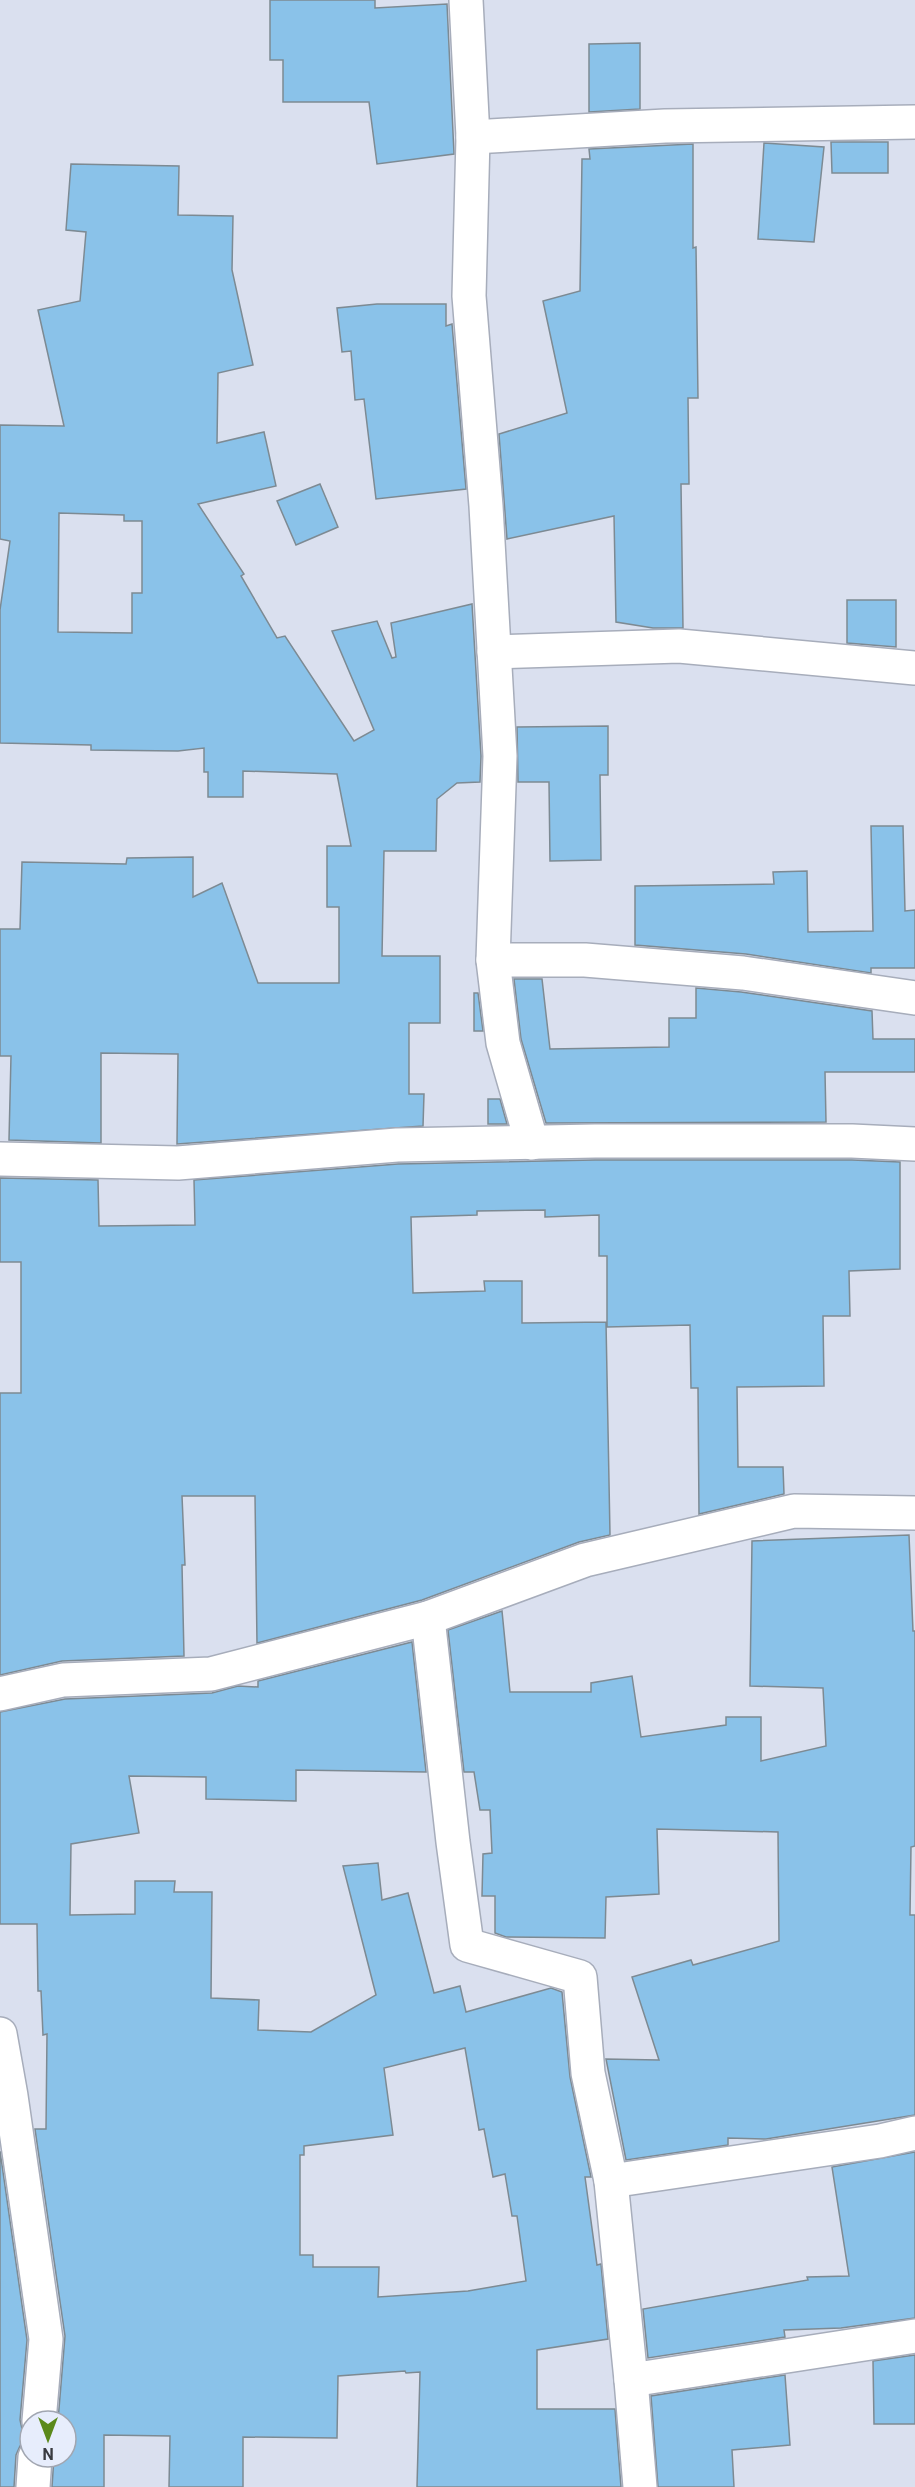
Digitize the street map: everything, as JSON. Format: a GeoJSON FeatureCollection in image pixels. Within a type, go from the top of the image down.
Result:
{"type":"FeatureCollection","features":[{"type":"Feature","properties":{"kind":"street"},"geometry":{"type":"LineString","coordinates":[[466,0],[473,137],[469,296],[486,506],[500,756],[493,960],[503,1043],[532,1143]]}},
{"type":"Feature","properties":{"kind":"street"},"geometry":{"type":"LineString","coordinates":[[473,137],[666,126],[915,122]]}},
{"type":"Feature","properties":{"kind":"street"},"geometry":{"type":"LineString","coordinates":[[495,652],[679,646],[915,668]]}},
{"type":"Feature","properties":{"kind":"street"},"geometry":{"type":"LineString","coordinates":[[493,960],[585,960],[732,972],[915,998]]}},
{"type":"Feature","properties":{"kind":"street"},"geometry":{"type":"LineString","coordinates":[[0,1159],[178,1163],[397,1145],[712,1141],[915,1144]]}},
{"type":"Feature","properties":{"kind":"street"},"geometry":{"type":"LineString","coordinates":[[0,1694],[63,1680],[210,1674],[428,1618],[585,1560],[794,1511],[915,1513]]}},
{"type":"Feature","properties":{"kind":"street"},"geometry":{"type":"LineString","coordinates":[[428,1618],[467,1945],[580,1977],[588,2073],[611,2181],[640,2487]]}},
{"type":"Feature","properties":{"kind":"street"},"geometry":{"type":"LineString","coordinates":[[0,2034],[46,2339],[40,2409]]}},
{"type":"Feature","properties":{"kind":"street"},"geometry":{"type":"LineString","coordinates":[[611,2181],[880,2141],[915,2133]]}},
{"type":"Feature","properties":{"kind":"street"},"geometry":{"type":"LineString","coordinates":[[631,2380],[915,2336]]}},
{"type":"Feature","properties":{"kind":"street"},"geometry":{"type":"LineString","coordinates":[[33,2487],[34,2469]]}},
{"type":"Feature","properties":{"kind":"building"},"geometry":{"type":"Polygon","coordinates":[[[270,0],[375,0],[375,8],[447,4],[454,154],[377,164],[369,102],[283,102],[283,60],[270,60],[270,0]]]}},
{"type":"Feature","properties":{"kind":"building"},"geometry":{"type":"Polygon","coordinates":[[[640,43],[640,109],[589,112],[589,44],[640,43]]]}},
{"type":"Feature","properties":{"kind":"building"},"geometry":{"type":"Polygon","coordinates":[[[831,142],[888,142],[888,173],[832,173],[831,142]]]}},
{"type":"Feature","properties":{"kind":"building"},"geometry":{"type":"Polygon","coordinates":[[[764,143],[824,147],[814,242],[758,239],[764,143]]]}},
{"type":"Feature","properties":{"kind":"building"},"geometry":{"type":"Polygon","coordinates":[[[693,144],[693,248],[696,247],[698,398],[688,398],[689,484],[681,484],[683,628],[653,628],[616,622],[614,516],[507,539],[499,434],[567,413],[543,301],[580,291],[582,159],[590,159],[589,149],[693,144]]]}},
{"type":"Feature","properties":{"kind":"building"},"geometry":{"type":"Polygon","coordinates":[[[71,164],[179,166],[178,215],[233,216],[232,270],[253,365],[218,373],[217,443],[264,432],[276,486],[198,504],[244,574],[241,576],[277,638],[285,636],[354,741],[374,730],[332,631],[377,621],[392,658],[396,657],[391,623],[472,604],[481,756],[480,782],[457,783],[437,799],[436,851],[384,851],[382,956],[440,956],[440,1023],[409,1023],[409,1094],[424,1094],[423,1126],[177,1144],[178,1054],[101,1053],[101,1143],[9,1140],[11,1056],[0,1056],[0,929],[20,929],[22,862],[126,864],[127,858],[193,857],[193,897],[222,883],[258,983],[339,983],[339,907],[327,907],[327,846],[351,846],[337,774],[243,771],[243,797],[208,797],[208,772],[204,772],[204,748],[178,751],[91,750],[91,745],[0,743],[0,610],[10,541],[0,539],[0,425],[64,426],[38,310],[80,301],[86,232],[66,230],[71,164]],[[59,513],[58,632],[132,633],[132,593],[142,593],[142,521],[124,521],[124,515],[59,513]]]}},
{"type":"Feature","properties":{"kind":"building"},"geometry":{"type":"Polygon","coordinates":[[[377,304],[446,304],[446,326],[452,324],[466,489],[376,499],[364,399],[355,400],[351,351],[342,352],[337,308],[377,304]]]}},
{"type":"Feature","properties":{"kind":"building"},"geometry":{"type":"Polygon","coordinates":[[[320,484],[338,527],[296,545],[277,501],[320,484]]]}},
{"type":"Feature","properties":{"kind":"building"},"geometry":{"type":"Polygon","coordinates":[[[847,600],[896,600],[896,647],[847,643],[847,600]]]}},
{"type":"Feature","properties":{"kind":"building"},"geometry":{"type":"Polygon","coordinates":[[[608,726],[608,775],[600,775],[601,860],[550,861],[549,782],[518,782],[517,727],[608,726]]]}},
{"type":"Feature","properties":{"kind":"building"},"geometry":{"type":"Polygon","coordinates":[[[871,826],[903,826],[905,911],[915,910],[915,968],[871,968],[871,973],[746,954],[635,945],[635,886],[774,884],[773,872],[807,871],[808,932],[873,931],[871,826]]]}},
{"type":"Feature","properties":{"kind":"building"},"geometry":{"type":"Polygon","coordinates":[[[514,979],[542,979],[550,1049],[669,1047],[669,1018],[696,1018],[696,988],[741,992],[872,1011],[873,1039],[915,1039],[915,1072],[825,1072],[826,1122],[546,1123],[521,1039],[514,979]]]}},
{"type":"Feature","properties":{"kind":"building"},"geometry":{"type":"Polygon","coordinates":[[[474,993],[478,993],[483,1031],[474,1031],[474,993]]]}},
{"type":"Feature","properties":{"kind":"building"},"geometry":{"type":"Polygon","coordinates":[[[488,1099],[500,1099],[507,1124],[488,1124],[488,1099]]]}},
{"type":"Feature","properties":{"kind":"building"},"geometry":{"type":"Polygon","coordinates":[[[595,1160],[900,1162],[900,1269],[849,1271],[850,1316],[823,1316],[824,1386],[737,1387],[738,1467],[783,1467],[784,1494],[699,1514],[698,1388],[691,1388],[690,1325],[607,1327],[607,1256],[599,1256],[599,1215],[545,1217],[545,1210],[477,1211],[477,1215],[411,1217],[413,1293],[485,1291],[484,1281],[522,1281],[522,1323],[606,1322],[610,1535],[579,1542],[422,1600],[257,1643],[255,1496],[182,1496],[185,1565],[182,1565],[184,1656],[62,1661],[0,1675],[0,1393],[21,1393],[21,1262],[0,1262],[0,1178],[98,1180],[99,1226],[195,1225],[194,1180],[398,1164],[595,1160]]]}},
{"type":"Feature","properties":{"kind":"building"},"geometry":{"type":"Polygon","coordinates":[[[909,1535],[913,1631],[915,1631],[915,1846],[911,1847],[910,1915],[915,1915],[915,2115],[766,2139],[728,2138],[728,2145],[626,2160],[606,2059],[659,2060],[632,1977],[691,1960],[693,1965],[779,1941],[778,1832],[657,1829],[659,1894],[606,1897],[605,1938],[506,1937],[495,1933],[495,1896],[482,1896],[483,1854],[492,1853],[490,1810],[480,1810],[474,1772],[464,1772],[448,1630],[502,1611],[510,1692],[591,1692],[591,1683],[632,1676],[641,1737],[726,1725],[726,1717],[761,1717],[761,1761],[826,1746],[823,1688],[750,1686],[752,1541],[909,1535]]]}},
{"type":"Feature","properties":{"kind":"building"},"geometry":{"type":"Polygon","coordinates":[[[412,1642],[426,1772],[296,1770],[296,1801],[206,1799],[206,1777],[129,1776],[139,1833],[71,1844],[70,1915],[135,1914],[135,1881],[175,1881],[174,1892],[212,1892],[211,1998],[259,2000],[258,2030],[311,2032],[376,1995],[343,1866],[378,1863],[382,1900],[408,1893],[434,1993],[460,1986],[466,2012],[551,1988],[562,1992],[570,2077],[591,2177],[585,2177],[597,2265],[601,2264],[608,2339],[537,2350],[537,2409],[615,2409],[621,2487],[417,2487],[420,2372],[406,2373],[405,2371],[338,2376],[337,2438],[243,2437],[243,2487],[169,2487],[170,2436],[104,2435],[104,2487],[52,2487],[53,2469],[78,2469],[78,2409],[59,2409],[65,2336],[35,2129],[46,2129],[47,2034],[43,2035],[41,1991],[38,1991],[37,1924],[0,1924],[0,1712],[65,1699],[212,1693],[238,1686],[258,1687],[258,1681],[412,1642]],[[465,2048],[384,2068],[393,2135],[304,2146],[304,2155],[300,2155],[300,2255],[313,2255],[313,2267],[379,2267],[378,2297],[468,2291],[526,2281],[517,2216],[512,2216],[505,2174],[493,2177],[484,2129],[479,2130],[465,2048]]]}},
{"type":"Feature","properties":{"kind":"building"},"geometry":{"type":"Polygon","coordinates":[[[0,2151],[27,2340],[21,2409],[18,2409],[18,2450],[14,2487],[0,2487],[0,2151]]]}},
{"type":"Feature","properties":{"kind":"building"},"geometry":{"type":"Polygon","coordinates":[[[915,2152],[915,2318],[841,2328],[784,2330],[785,2337],[648,2358],[643,2309],[808,2280],[807,2277],[849,2276],[832,2167],[915,2152]]]}},
{"type":"Feature","properties":{"kind":"building"},"geometry":{"type":"Polygon","coordinates":[[[915,2355],[915,2424],[874,2424],[873,2361],[915,2355]]]}},
{"type":"Feature","properties":{"kind":"building"},"geometry":{"type":"Polygon","coordinates":[[[785,2375],[790,2445],[732,2450],[734,2487],[658,2487],[651,2396],[785,2375]]]}}]}
